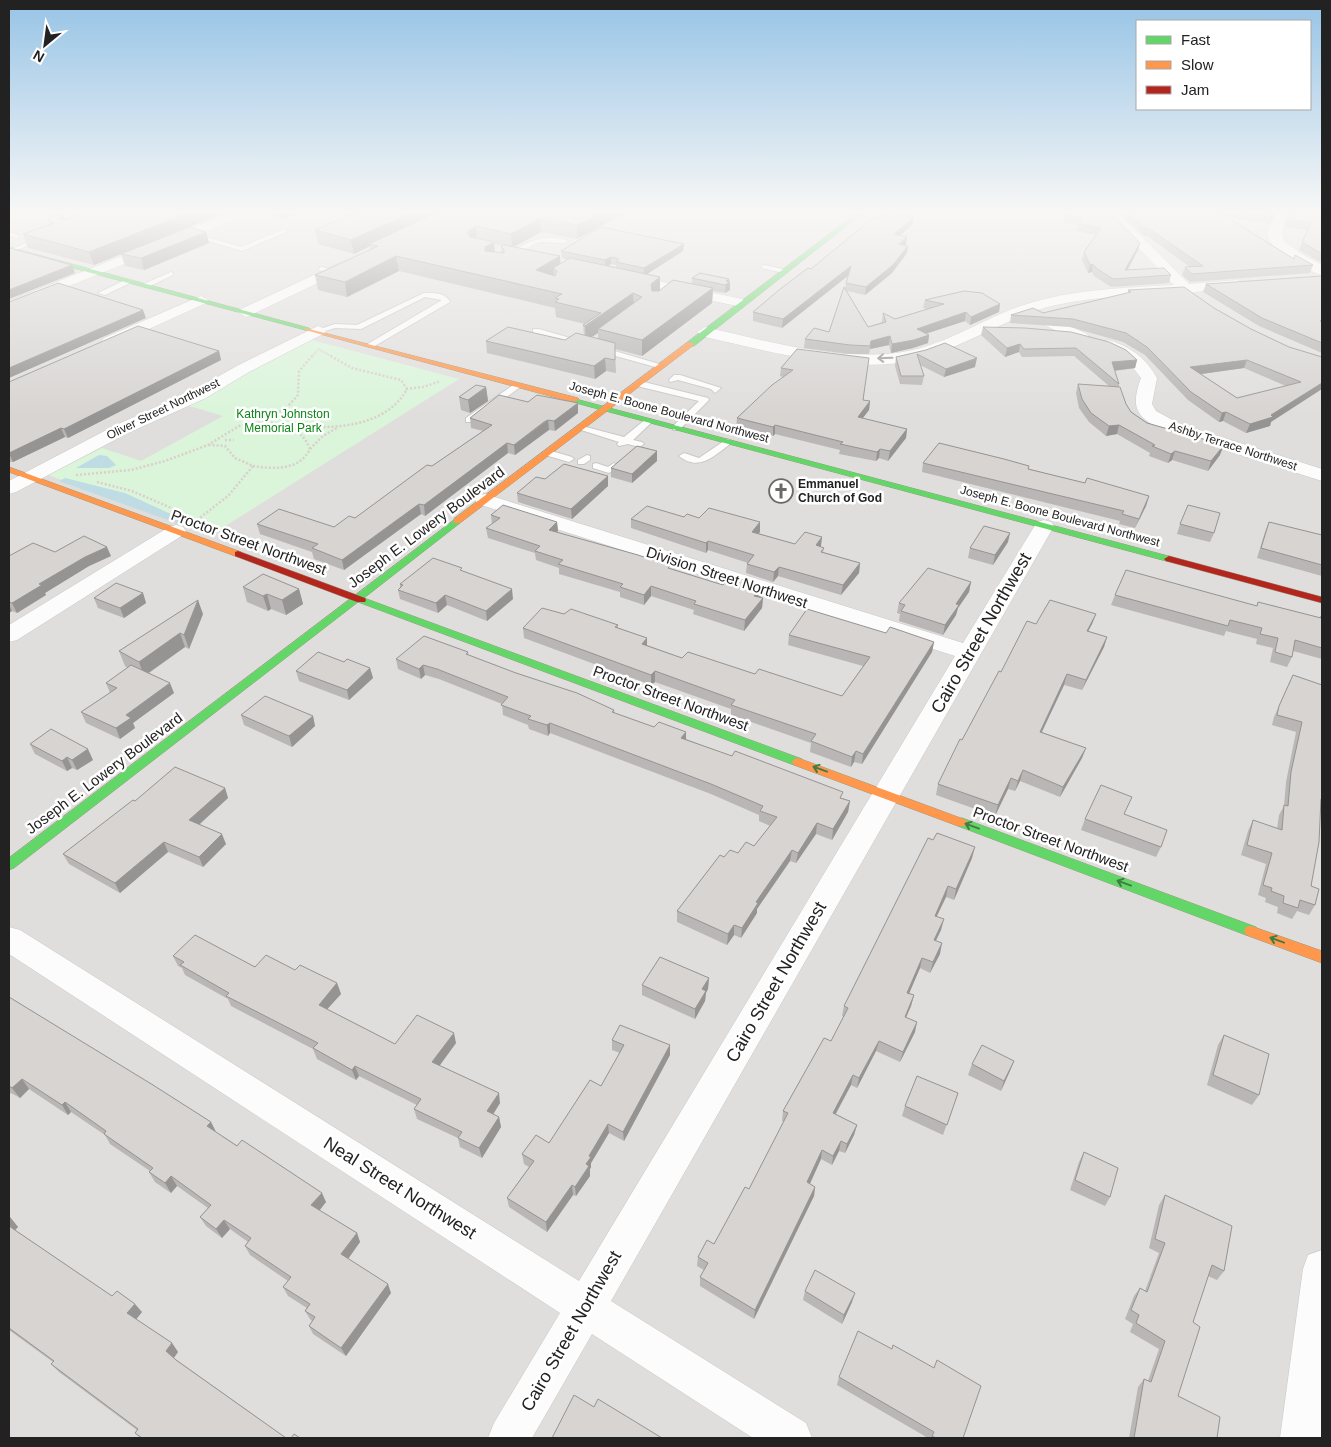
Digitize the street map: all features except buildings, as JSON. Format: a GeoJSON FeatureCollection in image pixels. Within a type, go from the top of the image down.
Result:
{"type":"FeatureCollection","features":[{"type":"Feature","properties":{"kind":"main road","name":"Joseph E. Boone Boulevard Northwest"},"geometry":{"type":"LineString","coordinates":[[130,281],[246,312],[319,336],[370,345],[1322,600]]}},
{"type":"Feature","properties":{"kind":"main road","name":"Joseph E. Lowery Boulevard"},"geometry":{"type":"LineString","coordinates":[[9,865],[485,500],[608,410],[771,281]]}},
{"type":"Feature","properties":{"kind":"main road","name":"Proctor Street Northwest"},"geometry":{"type":"LineString","coordinates":[[9,469],[1322,956]]}},
{"type":"Feature","properties":{"kind":"street"},"geometry":{"type":"LineString","coordinates":[[9,306],[73,281]]}},
{"type":"Feature","properties":{"kind":"street"},"geometry":{"type":"LineString","coordinates":[[246,312],[306,281]]}},
{"type":"Feature","properties":{"kind":"street"},"geometry":{"type":"LineString","coordinates":[[640,281],[742,303]]}},
{"type":"Feature","properties":{"kind":"street"},"geometry":{"type":"LineString","coordinates":[[1178,281],[1202,301]]}},
{"type":"Feature","properties":{"kind":"street"},"geometry":{"type":"LineString","coordinates":[[705,332],[804,354],[865,359],[917,355],[1024,310],[1074,297],[1253,283]]}},
{"type":"Feature","properties":{"kind":"street"},"geometry":{"type":"LineString","coordinates":[[93,348],[201,300]]}},
{"type":"Feature","properties":{"kind":"street","name":"Ashby Terrace Northwest"},"geometry":{"type":"LineString","coordinates":[[1024,310],[1082,337],[1119,349],[1142,364],[1149,378],[1142,394],[1142,405],[1146,413],[1156,420],[1174,428],[1322,475]]}},
{"type":"Feature","properties":{"kind":"street","name":"Ashby Terrace Northwest"},"geometry":{"type":"LineString","coordinates":[[972,332],[1023,329],[1082,337]]}},
{"type":"Feature","properties":{"kind":"street","name":"Oliver Street Northwest"},"geometry":{"type":"LineString","coordinates":[[9,488],[122,429],[200,394],[243,369],[319,336]]}},
{"type":"Feature","properties":{"kind":"street","name":"Division Street Northwest"},"geometry":{"type":"LineString","coordinates":[[485,500],[969,653]]}},
{"type":"Feature","properties":{"kind":"street","name":"Cairo Street Northwest"},"geometry":{"type":"LineString","coordinates":[[509,1438],[1044,526]]}},
{"type":"Feature","properties":{"kind":"street"},"geometry":{"type":"LineString","coordinates":[[9,635],[176,531]]}},
{"type":"Feature","properties":{"kind":"street","name":"Neal Street Northwest"},"geometry":{"type":"LineString","coordinates":[[9,939],[791,1438]]}},
{"type":"Feature","properties":{"kind":"street"},"geometry":{"type":"LineString","coordinates":[[1301,1438],[1322,1268]]}},
{"type":"Feature","properties":{"kind":"lane"},"geometry":{"type":"LineString","coordinates":[[102,292],[130,281]]}},
{"type":"Feature","properties":{"kind":"lane"},"geometry":{"type":"LineString","coordinates":[[145,285],[156,281]]}},
{"type":"Feature","properties":{"kind":"lane"},"geometry":{"type":"LineString","coordinates":[[661,298],[674,288]]}},
{"type":"Feature","properties":{"kind":"lane"},"geometry":{"type":"LineString","coordinates":[[319,336],[335,326],[358,327],[424,295],[440,296],[445,299],[446,302],[370,345]]}},
{"type":"Feature","properties":{"kind":"lane"},"geometry":{"type":"LineString","coordinates":[[536,331],[662,366]]}},
{"type":"Feature","properties":{"kind":"lane"},"geometry":{"type":"LineString","coordinates":[[588,345],[596,340]]}},
{"type":"Feature","properties":{"kind":"lane"},"geometry":{"type":"LineString","coordinates":[[673,380],[677,377],[688,382],[717,388],[676,428]]}},
{"type":"Feature","properties":{"kind":"lane"},"geometry":{"type":"LineString","coordinates":[[640,384],[693,395],[709,396]]}},
{"type":"Feature","properties":{"kind":"lane"},"geometry":{"type":"LineString","coordinates":[[468,420],[518,385]]}},
{"type":"Feature","properties":{"kind":"lane"},"geometry":{"type":"LineString","coordinates":[[502,397],[511,399]]}},
{"type":"Feature","properties":{"kind":"lane"},"geometry":{"type":"LineString","coordinates":[[618,447],[649,421]]}},
{"type":"Feature","properties":{"kind":"lane"},"geometry":{"type":"LineString","coordinates":[[582,429],[639,444],[631,451]]}},
{"type":"Feature","properties":{"kind":"lane"},"geometry":{"type":"LineString","coordinates":[[604,444],[612,437]]}},
{"type":"Feature","properties":{"kind":"lane"},"geometry":{"type":"LineString","coordinates":[[684,456],[700,461],[727,442]]}},
{"type":"Feature","properties":{"kind":"lane"},"geometry":{"type":"LineString","coordinates":[[548,453],[569,459]]}},
{"type":"Feature","properties":{"kind":"lane"},"geometry":{"type":"LineString","coordinates":[[596,466],[609,470],[614,466]]}},
{"type":"Feature","properties":{"kind":"path"},"geometry":{"type":"LineString","coordinates":[[264,422],[288,406],[298,395],[299,372],[318,349],[319,336]]}},
{"type":"Feature","properties":{"kind":"path"},"geometry":{"type":"LineString","coordinates":[[318,349],[352,368],[401,380],[406,389]]}},
{"type":"Feature","properties":{"kind":"path"},"geometry":{"type":"LineString","coordinates":[[406,389],[438,383]]}},
{"type":"Feature","properties":{"kind":"path"},"geometry":{"type":"LineString","coordinates":[[72,475],[114,472],[150,466],[225,438],[239,426],[264,422],[291,427],[342,425],[370,418],[386,411],[402,399],[406,389]]}},
{"type":"Feature","properties":{"kind":"path"},"geometry":{"type":"LineString","coordinates":[[225,438],[225,446],[235,458],[253,466],[273,469],[292,465],[307,457],[310,449],[323,436],[342,425]]}},
{"type":"Feature","properties":{"kind":"path"},"geometry":{"type":"LineString","coordinates":[[284,431],[291,427]]}},
{"type":"Feature","properties":{"kind":"path"},"geometry":{"type":"LineString","coordinates":[[291,427],[306,437],[310,449]]}},
{"type":"Feature","properties":{"kind":"path"},"geometry":{"type":"LineString","coordinates":[[225,438],[234,440]]}},
{"type":"Feature","properties":{"kind":"path"},"geometry":{"type":"LineString","coordinates":[[208,445],[225,446]]}},
{"type":"Feature","properties":{"kind":"path"},"geometry":{"type":"LineString","coordinates":[[196,521],[218,507],[233,492],[253,466]]}},
{"type":"Feature","properties":{"kind":"shaded area"},"geometry":{"type":"Polygon","coordinates":[[[9,281],[1322,281],[1322,1438],[9,1438],[9,281]]]}},
{"type":"Feature","properties":{"kind":"green space","name":"Kathryn Johnston Memorial Park"},"geometry":{"type":"Polygon","coordinates":[[[312,340],[459,379],[211,535],[48,475],[102,448],[141,461],[223,416],[186,405],[312,340]]]}},
{"type":"Feature","properties":{"kind":"water"},"geometry":{"type":"Polygon","coordinates":[[[99,455],[107,456],[116,465],[109,468],[76,468],[99,455]]]}},
{"type":"Feature","properties":{"kind":"water"},"geometry":{"type":"Polygon","coordinates":[[[65,478],[125,493],[186,521],[182,525],[59,481],[65,478]]]}},
{"type":"Feature","properties":{"kind":"traffic: fast"},"geometry":{"type":"LineString","coordinates":[[126,281],[307,329]]}},
{"type":"Feature","properties":{"kind":"traffic: fast"},"geometry":{"type":"LineString","coordinates":[[691,344],[773,281]]}},
{"type":"Feature","properties":{"kind":"traffic: fast"},"geometry":{"type":"LineString","coordinates":[[575,400],[1169,559]]}},
{"type":"Feature","properties":{"kind":"traffic: fast"},"geometry":{"type":"LineString","coordinates":[[9,865],[457,521]]}},
{"type":"Feature","properties":{"kind":"traffic: fast"},"geometry":{"type":"LineString","coordinates":[[361,600],[798,762]]}},
{"type":"Feature","properties":{"kind":"traffic: fast"},"geometry":{"type":"LineString","coordinates":[[962,823],[1251,931]]}},
{"type":"Feature","properties":{"kind":"traffic: slow"},"geometry":{"type":"LineString","coordinates":[[307,329],[575,400]]}},
{"type":"Feature","properties":{"kind":"traffic: slow"},"geometry":{"type":"LineString","coordinates":[[457,521],[691,344]]}},
{"type":"Feature","properties":{"kind":"traffic: slow"},"geometry":{"type":"LineString","coordinates":[[9,469],[238,554]]}},
{"type":"Feature","properties":{"kind":"traffic: slow"},"geometry":{"type":"LineString","coordinates":[[798,762],[962,823]]}},
{"type":"Feature","properties":{"kind":"traffic: slow"},"geometry":{"type":"LineString","coordinates":[[1251,931],[1322,957]]}},
{"type":"Feature","properties":{"kind":"traffic: jam"},"geometry":{"type":"LineString","coordinates":[[238,554],[361,600]]}},
{"type":"Feature","properties":{"kind":"traffic: jam"},"geometry":{"type":"LineString","coordinates":[[1169,559],[1322,600]]}},
{"type":"Feature","properties":{"kind":"place","name":"Emmanuel Church of God"},"geometry":{"type":"Point","coordinates":[781,491]}}]}
